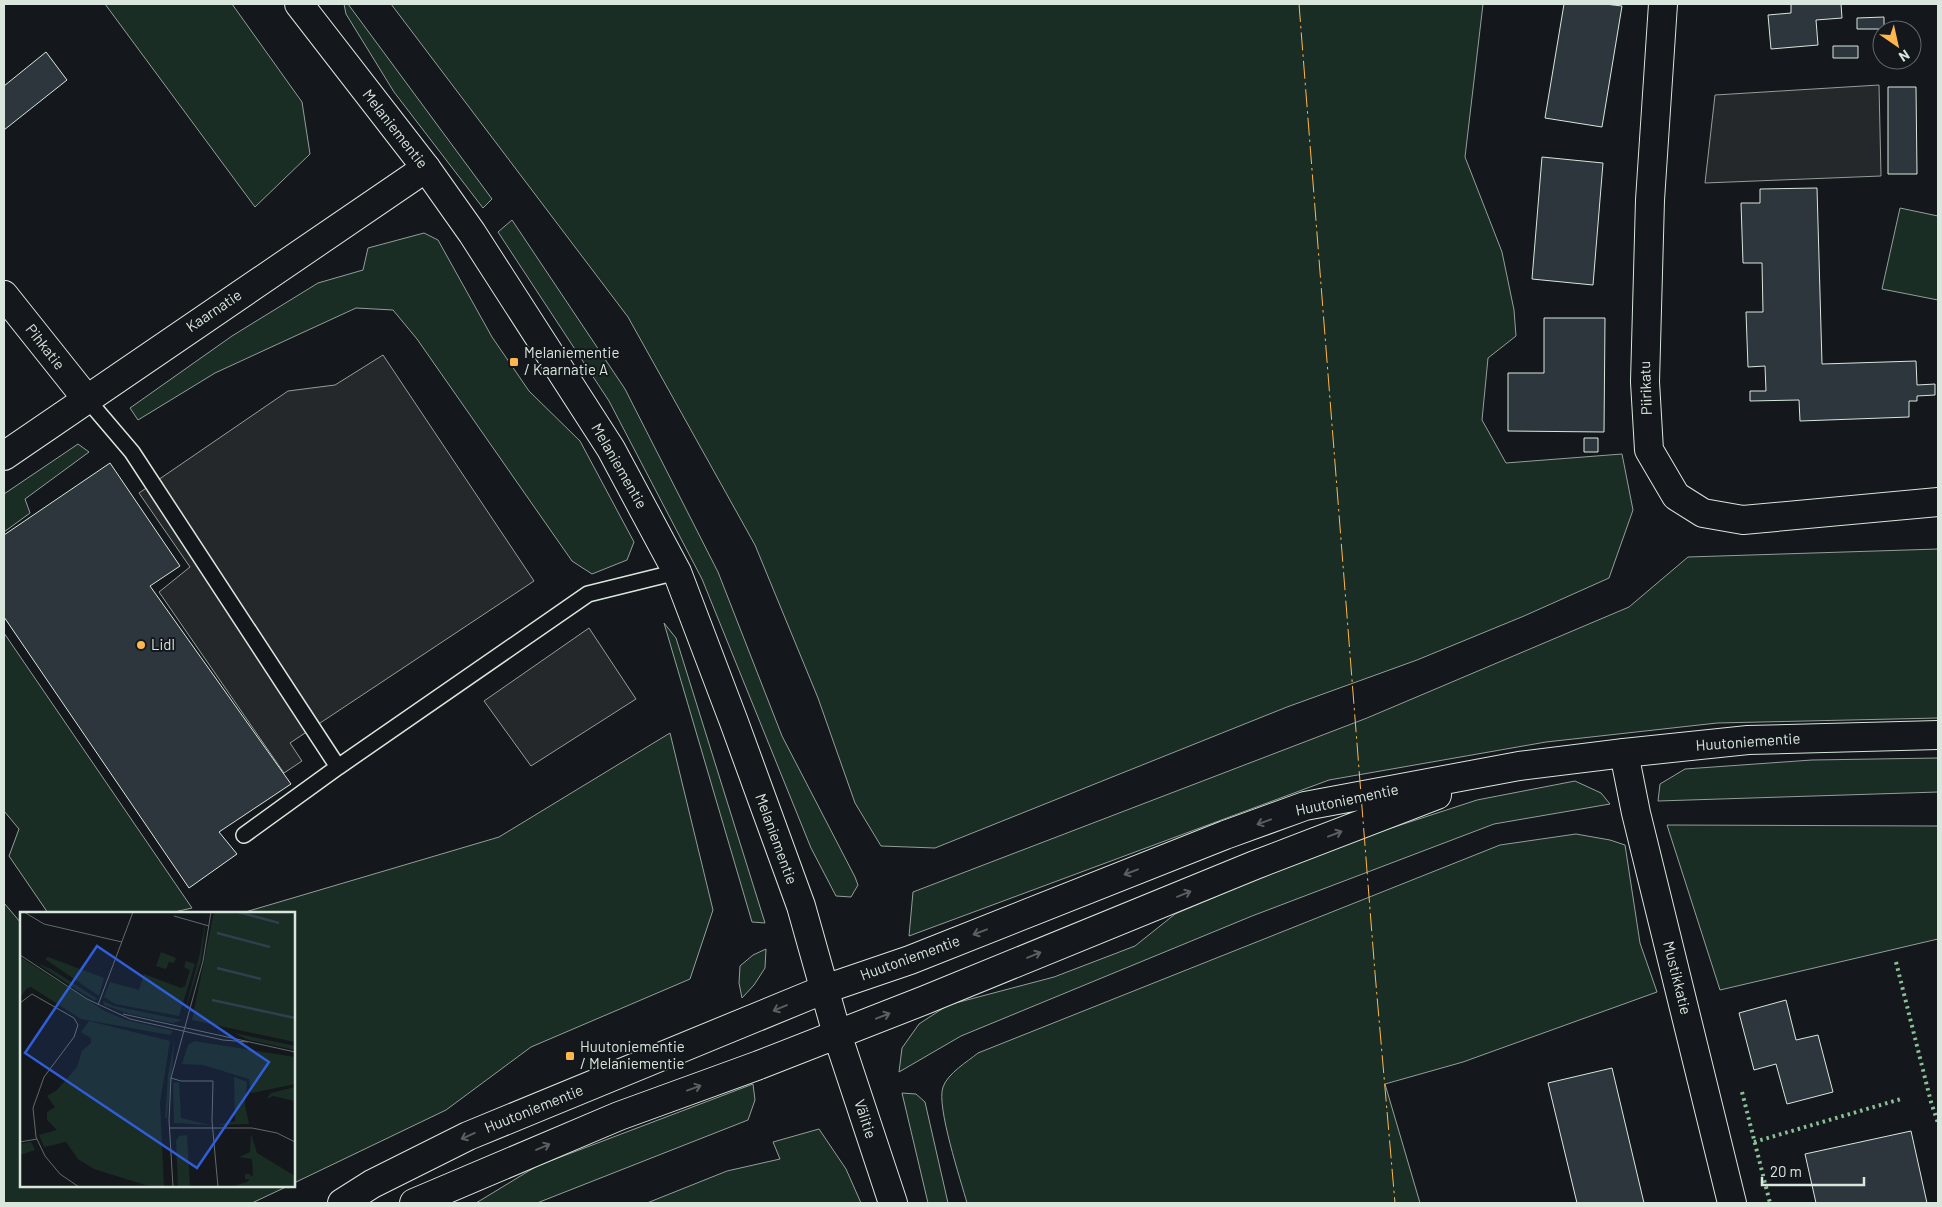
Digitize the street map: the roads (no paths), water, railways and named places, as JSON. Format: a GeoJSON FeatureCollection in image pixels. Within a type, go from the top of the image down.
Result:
{"type":"FeatureCollection","features":[{"type":"Feature","properties":{"kind":"main road","name":"Melaniementie"},"geometry":{"type":"LineString","coordinates":[[299,4],[426,168],[472,233],[612,449],[677,572],[801,906],[837,1034]]}},
{"type":"Feature","properties":{"kind":"main road","name":"Piirikatu"},"geometry":{"type":"LineString","coordinates":[[1663,4],[1650,200],[1645,382],[1649,450],[1676,496],[1703,513],[1743,520],[1938,502]]}},
{"type":"Feature","properties":{"kind":"main road","name":"Kaarnatie"},"geometry":{"type":"LineString","coordinates":[[4,456],[86,398],[426,168]]}},
{"type":"Feature","properties":{"kind":"main road","name":"Pihkatie"},"geometry":{"type":"LineString","coordinates":[[4,295],[86,398]]}},
{"type":"Feature","properties":{"kind":"main road","name":"Huutoniementie"},"geometry":{"type":"LineString","coordinates":[[342,1203],[372,1184],[468,1136],[825,989],[910,960],[1216,839],[1305,806],[1519,766],[1624,753],[1748,740],[1938,735]]}},
{"type":"Feature","properties":{"kind":"main road","name":"Mustikkatie"},"geometry":{"type":"LineString","coordinates":[[1624,753],[1636,813],[1732,1203]]}},
{"type":"Feature","properties":{"kind":"main road","name":"Huutoniementie"},"geometry":{"type":"LineString","coordinates":[[414,1203],[619,1116],[759,1065],[925,1000],[1255,865],[1499,771]]}},
{"type":"Feature","properties":{"kind":"main road","name":"Välitie"},"geometry":{"type":"LineString","coordinates":[[837,1034],[893,1203]]}},
{"type":"Feature","properties":{"kind":"lane"},"geometry":{"type":"LineString","coordinates":[[86,398],[132,452],[338,767]]}},
{"type":"Feature","properties":{"kind":"lane"},"geometry":{"type":"LineString","coordinates":[[244,835],[338,767],[588,594],[677,572]]}},
{"type":"Feature","properties":{"kind":"place","name":"Melaniementie / Kaarnatie A"},"geometry":{"type":"Point","coordinates":[514,362]}},
{"type":"Feature","properties":{"kind":"place","name":"Lidl"},"geometry":{"type":"Point","coordinates":[141,645]}},
{"type":"Feature","properties":{"kind":"place","name":"Huutoniementie / Melaniementie"},"geometry":{"type":"Point","coordinates":[570,1056]}}]}
